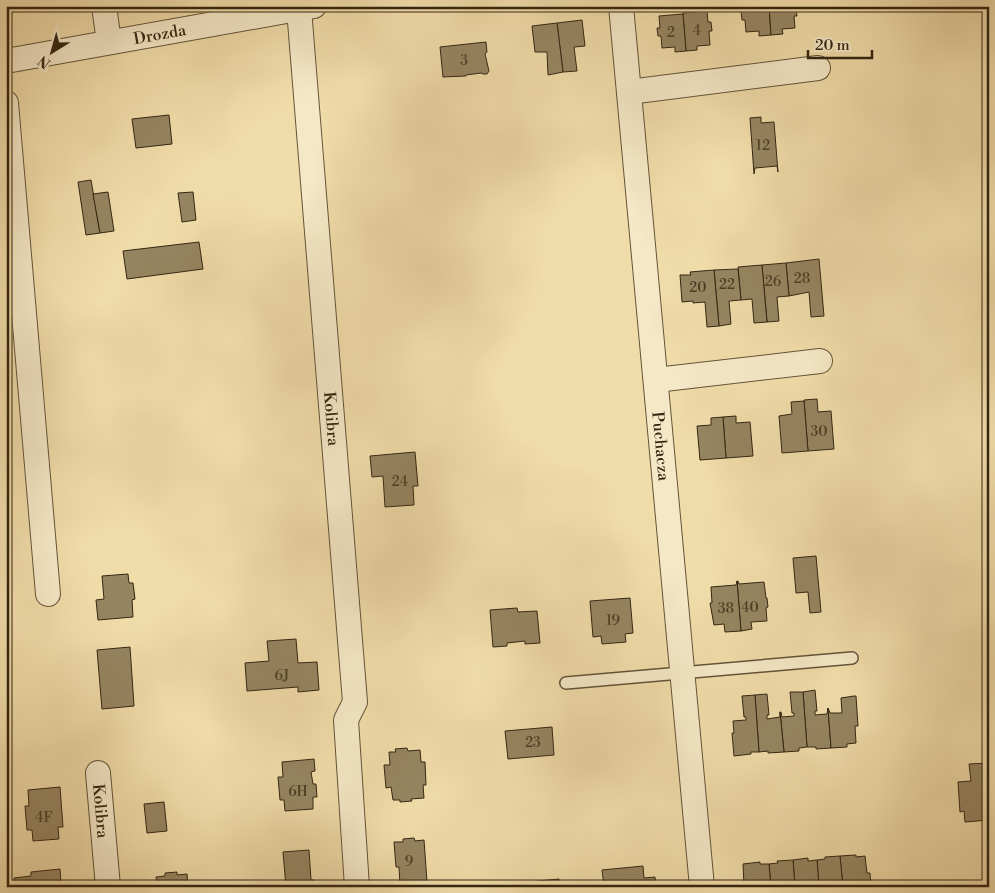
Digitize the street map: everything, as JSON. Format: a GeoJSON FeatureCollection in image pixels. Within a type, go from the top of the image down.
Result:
{"type":"FeatureCollection","features":[{"type":"Feature","properties":{"kind":"street"},"geometry":{"type":"LineString","coordinates":[[104,6],[109,42]]}},
{"type":"Feature","properties":{"kind":"street","name":"Puchacza"},"geometry":{"type":"LineString","coordinates":[[621,6],[702,887]]}},
{"type":"Feature","properties":{"kind":"street","name":"Drozda"},"geometry":{"type":"LineString","coordinates":[[6,60],[306,8]]}},
{"type":"Feature","properties":{"kind":"street","name":"Kolibra"},"geometry":{"type":"LineString","coordinates":[[306,8],[355,702],[346,720],[357,887]]}},
{"type":"Feature","properties":{"kind":"street"},"geometry":{"type":"LineString","coordinates":[[629,92],[818,68]]}},
{"type":"Feature","properties":{"kind":"street"},"geometry":{"type":"LineString","coordinates":[[6,104],[48,594]]}},
{"type":"Feature","properties":{"kind":"street"},"geometry":{"type":"LineString","coordinates":[[656,380],[820,361]]}},
{"type":"Feature","properties":{"kind":"street","name":"Kolibra"},"geometry":{"type":"LineString","coordinates":[[98,773],[108,887]]}},
{"type":"Feature","properties":{"kind":"lane"},"geometry":{"type":"LineString","coordinates":[[566,683],[852,658]]}},
{"type":"Feature","properties":{"kind":"building"},"geometry":{"type":"Polygon","coordinates":[[[744,6],[769,6],[771,35],[759,36],[759,31],[746,32],[745,20],[742,20],[741,11],[744,11],[744,6]]]}},
{"type":"Feature","properties":{"kind":"building"},"geometry":{"type":"Polygon","coordinates":[[[769,6],[796,7],[797,16],[794,16],[795,28],[782,29],[783,34],[771,35],[769,6]]]}},
{"type":"Feature","properties":{"kind":"building"},"geometry":{"type":"Polygon","coordinates":[[[707,11],[708,22],[711,22],[712,31],[709,31],[710,45],[697,46],[697,50],[686,51],[683,13],[707,11]]]}},
{"type":"Feature","properties":{"kind":"building"},"geometry":{"type":"Polygon","coordinates":[[[683,14],[686,51],[675,52],[675,47],[662,48],[661,36],[658,36],[657,28],[660,28],[659,16],[683,14]]]}},
{"type":"Feature","properties":{"kind":"building"},"geometry":{"type":"Polygon","coordinates":[[[582,20],[585,46],[574,47],[577,71],[563,72],[557,23],[582,20]]]}},
{"type":"Feature","properties":{"kind":"building"},"geometry":{"type":"Polygon","coordinates":[[[557,23],[563,72],[548,75],[547,52],[535,52],[532,26],[557,23]]]}},
{"type":"Feature","properties":{"kind":"building"},"geometry":{"type":"Polygon","coordinates":[[[486,42],[487,52],[485,54],[489,71],[487,74],[443,77],[440,47],[486,42]]]}},
{"type":"Feature","properties":{"kind":"building"},"geometry":{"type":"Polygon","coordinates":[[[169,115],[172,144],[136,148],[132,119],[169,115]]]}},
{"type":"Feature","properties":{"kind":"building"},"geometry":{"type":"Polygon","coordinates":[[[761,117],[761,123],[774,122],[778,172],[777,166],[755,168],[754,174],[750,118],[761,117]]]}},
{"type":"Feature","properties":{"kind":"building"},"geometry":{"type":"Polygon","coordinates":[[[91,180],[100,233],[86,235],[78,182],[91,180]]]}},
{"type":"Feature","properties":{"kind":"building"},"geometry":{"type":"Polygon","coordinates":[[[108,192],[114,231],[100,233],[93,194],[108,192]]]}},
{"type":"Feature","properties":{"kind":"building"},"geometry":{"type":"Polygon","coordinates":[[[193,192],[196,220],[182,222],[178,193],[193,192]]]}},
{"type":"Feature","properties":{"kind":"building"},"geometry":{"type":"Polygon","coordinates":[[[199,242],[203,269],[127,279],[123,251],[199,242]]]}},
{"type":"Feature","properties":{"kind":"building"},"geometry":{"type":"Polygon","coordinates":[[[819,259],[824,316],[811,317],[809,292],[789,296],[786,263],[819,259]]]}},
{"type":"Feature","properties":{"kind":"building"},"geometry":{"type":"Polygon","coordinates":[[[786,263],[789,296],[777,297],[779,321],[767,322],[762,265],[786,263]]]}},
{"type":"Feature","properties":{"kind":"building"},"geometry":{"type":"Polygon","coordinates":[[[762,265],[767,322],[754,323],[752,299],[741,300],[738,267],[762,265]]]}},
{"type":"Feature","properties":{"kind":"building"},"geometry":{"type":"Polygon","coordinates":[[[738,269],[741,300],[729,301],[731,324],[719,326],[714,270],[738,269]]]}},
{"type":"Feature","properties":{"kind":"building"},"geometry":{"type":"Polygon","coordinates":[[[714,270],[719,326],[707,327],[705,302],[682,302],[680,275],[691,275],[690,272],[714,270]]]}},
{"type":"Feature","properties":{"kind":"building"},"geometry":{"type":"Polygon","coordinates":[[[817,399],[818,412],[831,411],[834,449],[808,451],[804,400],[817,399]]]}},
{"type":"Feature","properties":{"kind":"building"},"geometry":{"type":"Polygon","coordinates":[[[804,401],[808,451],[782,453],[779,416],[792,414],[791,402],[804,401]]]}},
{"type":"Feature","properties":{"kind":"building"},"geometry":{"type":"Polygon","coordinates":[[[736,416],[736,423],[750,422],[753,456],[726,458],[723,417],[736,416]]]}},
{"type":"Feature","properties":{"kind":"building"},"geometry":{"type":"Polygon","coordinates":[[[723,417],[726,458],[700,460],[697,426],[711,425],[711,418],[723,417]]]}},
{"type":"Feature","properties":{"kind":"building"},"geometry":{"type":"Polygon","coordinates":[[[415,452],[418,486],[413,486],[414,505],[385,507],[383,476],[372,477],[370,456],[415,452]]]}},
{"type":"Feature","properties":{"kind":"building"},"geometry":{"type":"Polygon","coordinates":[[[816,556],[821,612],[810,613],[808,592],[796,593],[793,558],[816,556]]]}},
{"type":"Feature","properties":{"kind":"building"},"geometry":{"type":"Polygon","coordinates":[[[128,574],[129,583],[133,583],[135,599],[132,600],[133,617],[98,620],[96,600],[104,599],[102,576],[128,574]]]}},
{"type":"Feature","properties":{"kind":"building"},"geometry":{"type":"Polygon","coordinates":[[[737,581],[739,584],[764,582],[768,607],[766,608],[767,621],[751,622],[752,629],[741,631],[737,581]]]}},
{"type":"Feature","properties":{"kind":"building"},"geometry":{"type":"Polygon","coordinates":[[[737,581],[741,631],[725,632],[724,624],[714,625],[710,603],[712,603],[711,587],[736,585],[737,581]]]}},
{"type":"Feature","properties":{"kind":"building"},"geometry":{"type":"Polygon","coordinates":[[[630,598],[633,633],[625,634],[626,642],[602,644],[601,636],[593,637],[590,601],[630,598]]]}},
{"type":"Feature","properties":{"kind":"building"},"geometry":{"type":"Polygon","coordinates":[[[517,608],[518,612],[537,611],[540,643],[525,644],[525,641],[507,643],[507,646],[493,647],[490,610],[517,608]]]}},
{"type":"Feature","properties":{"kind":"building"},"geometry":{"type":"Polygon","coordinates":[[[296,639],[298,663],[317,662],[319,690],[298,692],[298,687],[247,691],[245,663],[269,661],[267,641],[296,639]]]}},
{"type":"Feature","properties":{"kind":"building"},"geometry":{"type":"Polygon","coordinates":[[[130,647],[134,706],[102,709],[97,650],[130,647]]]}},
{"type":"Feature","properties":{"kind":"building"},"geometry":{"type":"Polygon","coordinates":[[[815,690],[817,711],[815,711],[815,715],[827,714],[828,708],[831,748],[816,749],[816,747],[807,747],[803,692],[815,690]]]}},
{"type":"Feature","properties":{"kind":"building"},"geometry":{"type":"Polygon","coordinates":[[[790,692],[803,692],[807,747],[799,748],[799,751],[784,752],[780,712],[782,717],[794,716],[790,692]]]}},
{"type":"Feature","properties":{"kind":"building"},"geometry":{"type":"Polygon","coordinates":[[[767,694],[769,715],[767,715],[767,719],[780,717],[780,712],[784,752],[759,752],[755,695],[767,694]]]}},
{"type":"Feature","properties":{"kind":"building"},"geometry":{"type":"Polygon","coordinates":[[[755,695],[759,752],[734,756],[733,721],[746,720],[742,696],[755,695]]]}},
{"type":"Feature","properties":{"kind":"building"},"geometry":{"type":"Polygon","coordinates":[[[856,696],[858,726],[855,726],[856,743],[847,744],[847,747],[831,748],[828,708],[830,713],[842,713],[841,698],[856,696]]]}},
{"type":"Feature","properties":{"kind":"building"},"geometry":{"type":"Polygon","coordinates":[[[552,727],[554,755],[508,759],[505,731],[552,727]]]}},
{"type":"Feature","properties":{"kind":"building"},"geometry":{"type":"Polygon","coordinates":[[[407,748],[408,751],[420,750],[421,762],[425,762],[426,785],[423,785],[424,798],[400,802],[400,800],[393,800],[391,787],[386,788],[384,765],[390,765],[389,752],[396,752],[395,749],[407,748]]]}},
{"type":"Feature","properties":{"kind":"building"},"geometry":{"type":"Polygon","coordinates":[[[314,759],[315,771],[311,772],[313,784],[316,784],[317,797],[313,797],[313,809],[285,811],[284,800],[280,800],[278,777],[283,777],[282,762],[314,759]]]}},
{"type":"Feature","properties":{"kind":"building"},"geometry":{"type":"Polygon","coordinates":[[[989,763],[989,820],[965,822],[964,811],[960,812],[958,782],[971,781],[969,764],[989,763]]]}},
{"type":"Feature","properties":{"kind":"building"},"geometry":{"type":"Polygon","coordinates":[[[60,787],[63,827],[58,827],[59,839],[33,841],[32,830],[27,830],[25,806],[29,806],[28,790],[60,787]]]}},
{"type":"Feature","properties":{"kind":"building"},"geometry":{"type":"Polygon","coordinates":[[[164,802],[167,831],[147,833],[144,804],[164,802]]]}},
{"type":"Feature","properties":{"kind":"building"},"geometry":{"type":"Polygon","coordinates":[[[414,838],[415,841],[424,840],[427,882],[400,885],[394,842],[403,842],[403,839],[414,838]]]}},
{"type":"Feature","properties":{"kind":"building"},"geometry":{"type":"Polygon","coordinates":[[[309,850],[311,880],[314,880],[315,887],[286,887],[283,852],[309,850]]]}},
{"type":"Feature","properties":{"kind":"building"},"geometry":{"type":"Polygon","coordinates":[[[856,855],[856,857],[865,856],[867,873],[870,873],[871,887],[843,887],[840,856],[856,855]]]}},
{"type":"Feature","properties":{"kind":"building"},"geometry":{"type":"Polygon","coordinates":[[[840,856],[843,887],[819,887],[817,860],[825,859],[825,857],[840,856]]]}},
{"type":"Feature","properties":{"kind":"building"},"geometry":{"type":"Polygon","coordinates":[[[808,858],[808,861],[817,860],[819,887],[795,887],[793,860],[808,858]]]}},
{"type":"Feature","properties":{"kind":"building"},"geometry":{"type":"Polygon","coordinates":[[[793,860],[795,887],[771,887],[769,864],[778,863],[777,861],[793,860]]]}},
{"type":"Feature","properties":{"kind":"building"},"geometry":{"type":"Polygon","coordinates":[[[760,862],[760,864],[769,864],[771,887],[744,886],[743,864],[760,862]]]}},
{"type":"Feature","properties":{"kind":"building"},"geometry":{"type":"Polygon","coordinates":[[[643,866],[644,878],[655,877],[656,887],[604,887],[602,870],[643,866]]]}},
{"type":"Feature","properties":{"kind":"building"},"geometry":{"type":"Polygon","coordinates":[[[60,869],[61,883],[47,885],[47,887],[15,887],[14,878],[31,876],[31,872],[60,869]]]}},
{"type":"Feature","properties":{"kind":"building"},"geometry":{"type":"Polygon","coordinates":[[[177,872],[177,875],[187,874],[188,887],[157,887],[156,877],[165,876],[165,873],[177,872]]]}},
{"type":"Feature","properties":{"kind":"building"},"geometry":{"type":"Polygon","coordinates":[[[559,879],[559,887],[527,887],[527,882],[559,879]]]}}]}
